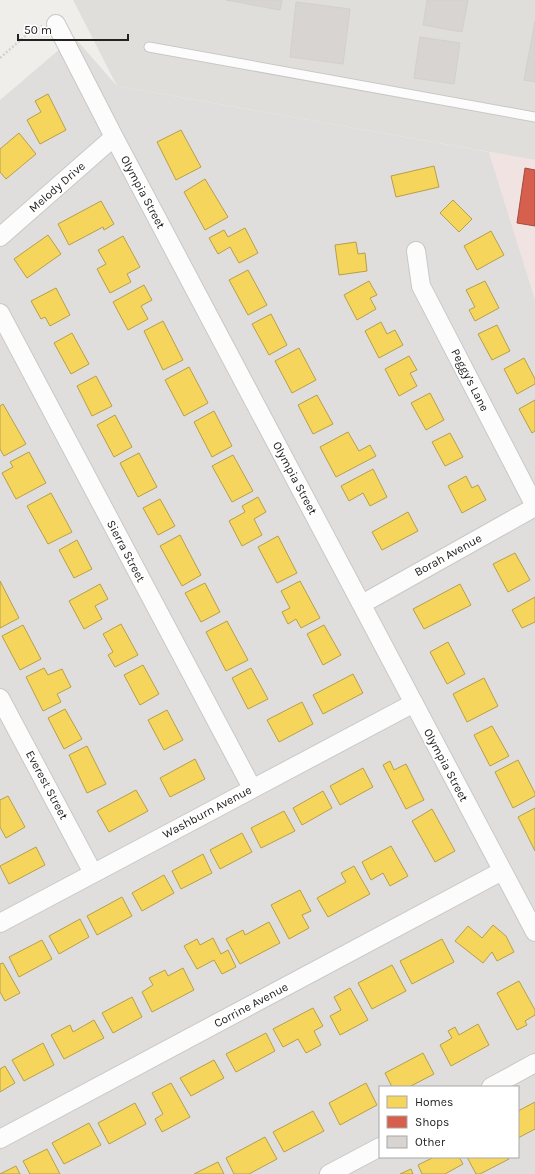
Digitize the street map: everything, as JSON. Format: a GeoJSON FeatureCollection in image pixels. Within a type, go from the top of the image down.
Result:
{"type":"FeatureCollection","features":[{"type":"Feature","properties":{"kind":"street","name":"Olympia Street"},"geometry":{"type":"LineString","coordinates":[[56,24],[114,137],[535,932]]}},
{"type":"Feature","properties":{"kind":"street","name":"Melody Drive"},"geometry":{"type":"LineString","coordinates":[[0,237],[114,137]]}},
{"type":"Feature","properties":{"kind":"street","name":"Peggy's Lane"},"geometry":{"type":"LineString","coordinates":[[416,251],[421,286],[535,506]]}},
{"type":"Feature","properties":{"kind":"street","name":"Sierra Street"},"geometry":{"type":"LineString","coordinates":[[0,313],[252,788]]}},
{"type":"Feature","properties":{"kind":"street","name":"Borah Avenue"},"geometry":{"type":"LineString","coordinates":[[362,604],[535,506]]}},
{"type":"Feature","properties":{"kind":"street","name":"Everest Street"},"geometry":{"type":"LineString","coordinates":[[0,698],[93,873]]}},
{"type":"Feature","properties":{"kind":"street","name":"Washburn Avenue"},"geometry":{"type":"LineString","coordinates":[[0,923],[414,703]]}},
{"type":"Feature","properties":{"kind":"street","name":"Corrine Avenue"},"geometry":{"type":"LineString","coordinates":[[0,1139],[502,871]]}},
{"type":"Feature","properties":{"kind":"street"},"geometry":{"type":"LineString","coordinates":[[493,1086],[535,1063]]}},
{"type":"Feature","properties":{"kind":"street"},"geometry":{"type":"LineString","coordinates":[[329,1174],[379,1148]]}},
{"type":"Feature","properties":{"kind":"lane"},"geometry":{"type":"LineString","coordinates":[[149,47],[535,117]]}},
{"type":"Feature","properties":{"kind":"path"},"geometry":{"type":"LineString","coordinates":[[0,58],[31,31],[41,26],[56,24]]}},
{"type":"Feature","properties":{"kind":"shaded area"},"geometry":{"type":"Polygon","coordinates":[[[73,0],[535,0],[535,160],[117,86],[73,0]]]}},
{"type":"Feature","properties":{"kind":"shaded area"},"geometry":{"type":"Polygon","coordinates":[[[74,37],[117,86],[489,152],[535,299],[535,1174],[0,1174],[0,100],[74,37]]]}},
{"type":"Feature","properties":{"kind":"shaded area"},"geometry":{"type":"Polygon","coordinates":[[[489,152],[535,160],[535,299],[489,152]]]}},
{"type":"Feature","properties":{"kind":"building: Homes"},"geometry":{"type":"Polygon","coordinates":[[[48,94],[66,130],[40,144],[27,120],[41,112],[35,101],[48,94]]]}},
{"type":"Feature","properties":{"kind":"building: Homes"},"geometry":{"type":"Polygon","coordinates":[[[181,130],[201,167],[176,180],[157,142],[181,130]]]}},
{"type":"Feature","properties":{"kind":"building: Homes"},"geometry":{"type":"Polygon","coordinates":[[[19,133],[36,154],[6,179],[0,172],[0,149],[19,133]]]}},
{"type":"Feature","properties":{"kind":"building: Homes"},"geometry":{"type":"Polygon","coordinates":[[[434,166],[439,187],[396,197],[391,176],[434,166]]]}},
{"type":"Feature","properties":{"kind":"building: Homes"},"geometry":{"type":"Polygon","coordinates":[[[205,179],[228,217],[205,230],[184,192],[205,179]]]}},
{"type":"Feature","properties":{"kind":"building: Homes"},"geometry":{"type":"Polygon","coordinates":[[[453,200],[472,219],[459,232],[440,213],[453,200]]]}},
{"type":"Feature","properties":{"kind":"building: Homes"},"geometry":{"type":"Polygon","coordinates":[[[101,201],[114,224],[104,230],[103,227],[69,245],[58,224],[101,201]]]}},
{"type":"Feature","properties":{"kind":"building: Homes"},"geometry":{"type":"Polygon","coordinates":[[[245,228],[258,253],[239,263],[230,247],[218,254],[209,238],[224,230],[228,237],[245,228]]]}},
{"type":"Feature","properties":{"kind":"building: Homes"},"geometry":{"type":"Polygon","coordinates":[[[491,231],[504,255],[477,270],[464,246],[491,231]]]}},
{"type":"Feature","properties":{"kind":"building: Homes"},"geometry":{"type":"Polygon","coordinates":[[[48,235],[61,254],[27,278],[14,259],[48,235]]]}},
{"type":"Feature","properties":{"kind":"building: Homes"},"geometry":{"type":"Polygon","coordinates":[[[123,236],[140,267],[127,274],[131,282],[110,293],[97,269],[106,264],[98,250],[123,236]]]}},
{"type":"Feature","properties":{"kind":"building: Homes"},"geometry":{"type":"Polygon","coordinates":[[[356,242],[358,254],[365,253],[367,271],[339,275],[335,245],[356,242]]]}},
{"type":"Feature","properties":{"kind":"building: Homes"},"geometry":{"type":"Polygon","coordinates":[[[248,270],[267,305],[248,315],[229,280],[248,270]]]}},
{"type":"Feature","properties":{"kind":"building: Homes"},"geometry":{"type":"Polygon","coordinates":[[[369,281],[377,295],[370,298],[376,309],[357,320],[344,295],[369,281]]]}},
{"type":"Feature","properties":{"kind":"building: Homes"},"geometry":{"type":"Polygon","coordinates":[[[485,281],[499,308],[475,321],[469,310],[475,307],[466,290],[485,281]]]}},
{"type":"Feature","properties":{"kind":"building: Homes"},"geometry":{"type":"Polygon","coordinates":[[[144,285],[152,300],[141,306],[148,319],[128,330],[113,302],[144,285]]]}},
{"type":"Feature","properties":{"kind":"building: Homes"},"geometry":{"type":"Polygon","coordinates":[[[56,288],[70,315],[50,326],[45,317],[41,319],[31,301],[56,288]]]}},
{"type":"Feature","properties":{"kind":"building: Homes"},"geometry":{"type":"Polygon","coordinates":[[[271,314],[287,345],[269,355],[252,324],[271,314]]]}},
{"type":"Feature","properties":{"kind":"building: Homes"},"geometry":{"type":"Polygon","coordinates":[[[163,321],[183,360],[163,370],[144,331],[163,321]]]}},
{"type":"Feature","properties":{"kind":"building: Homes"},"geometry":{"type":"Polygon","coordinates":[[[381,322],[387,334],[395,330],[403,345],[379,358],[365,331],[381,322]]]}},
{"type":"Feature","properties":{"kind":"building: Homes"},"geometry":{"type":"Polygon","coordinates":[[[497,325],[510,351],[492,360],[478,334],[497,325]]]}},
{"type":"Feature","properties":{"kind":"building: Homes"},"geometry":{"type":"Polygon","coordinates":[[[72,333],[89,364],[71,374],[54,343],[72,333]]]}},
{"type":"Feature","properties":{"kind":"building: Homes"},"geometry":{"type":"Polygon","coordinates":[[[299,348],[316,380],[292,393],[275,361],[299,348]]]}},
{"type":"Feature","properties":{"kind":"building: Homes"},"geometry":{"type":"Polygon","coordinates":[[[409,356],[417,370],[410,373],[417,386],[399,396],[385,369],[409,356]]]}},
{"type":"Feature","properties":{"kind":"building: Homes"},"geometry":{"type":"Polygon","coordinates":[[[524,358],[535,379],[535,384],[517,394],[504,369],[524,358]]]}},
{"type":"Feature","properties":{"kind":"building: Homes"},"geometry":{"type":"Polygon","coordinates":[[[189,367],[208,403],[184,416],[165,380],[189,367]]]}},
{"type":"Feature","properties":{"kind":"building: Homes"},"geometry":{"type":"Polygon","coordinates":[[[96,376],[112,406],[92,416],[77,386],[96,376]]]}},
{"type":"Feature","properties":{"kind":"building: Homes"},"geometry":{"type":"Polygon","coordinates":[[[430,393],[444,420],[426,430],[411,403],[430,393]]]}},
{"type":"Feature","properties":{"kind":"building: Homes"},"geometry":{"type":"Polygon","coordinates":[[[317,395],[333,424],[313,434],[298,405],[317,395]]]}},
{"type":"Feature","properties":{"kind":"building: Homes"},"geometry":{"type":"Polygon","coordinates":[[[535,400],[535,431],[532,433],[519,409],[535,400]]]}},
{"type":"Feature","properties":{"kind":"building: Homes"},"geometry":{"type":"Polygon","coordinates":[[[3,404],[26,444],[4,456],[0,449],[0,406],[3,404]]]}},
{"type":"Feature","properties":{"kind":"building: Homes"},"geometry":{"type":"Polygon","coordinates":[[[214,411],[232,446],[212,457],[194,422],[214,411]]]}},
{"type":"Feature","properties":{"kind":"building: Homes"},"geometry":{"type":"Polygon","coordinates":[[[115,415],[132,447],[114,457],[97,425],[115,415]]]}},
{"type":"Feature","properties":{"kind":"building: Homes"},"geometry":{"type":"Polygon","coordinates":[[[348,432],[359,451],[370,445],[376,456],[336,477],[320,447],[348,432]]]}},
{"type":"Feature","properties":{"kind":"building: Homes"},"geometry":{"type":"Polygon","coordinates":[[[450,433],[463,457],[445,466],[432,442],[450,433]]]}},
{"type":"Feature","properties":{"kind":"building: Homes"},"geometry":{"type":"Polygon","coordinates":[[[29,452],[46,483],[16,499],[2,473],[13,467],[10,462],[29,452]]]}},
{"type":"Feature","properties":{"kind":"building: Homes"},"geometry":{"type":"Polygon","coordinates":[[[139,453],[157,487],[138,497],[120,463],[139,453]]]}},
{"type":"Feature","properties":{"kind":"building: Homes"},"geometry":{"type":"Polygon","coordinates":[[[233,455],[253,491],[232,502],[212,466],[233,455]]]}},
{"type":"Feature","properties":{"kind":"building: Homes"},"geometry":{"type":"Polygon","coordinates":[[[373,469],[387,497],[370,506],[363,493],[349,501],[341,486],[373,469]]]}},
{"type":"Feature","properties":{"kind":"building: Homes"},"geometry":{"type":"Polygon","coordinates":[[[466,476],[472,488],[478,485],[486,500],[462,513],[448,486],[466,476]]]}},
{"type":"Feature","properties":{"kind":"building: Homes"},"geometry":{"type":"Polygon","coordinates":[[[51,493],[72,532],[48,544],[27,506],[51,493]]]}},
{"type":"Feature","properties":{"kind":"building: Homes"},"geometry":{"type":"Polygon","coordinates":[[[258,497],[266,512],[254,519],[262,535],[242,546],[229,521],[245,512],[242,506],[258,497]]]}},
{"type":"Feature","properties":{"kind":"building: Homes"},"geometry":{"type":"Polygon","coordinates":[[[160,499],[175,526],[158,535],[143,508],[160,499]]]}},
{"type":"Feature","properties":{"kind":"building: Homes"},"geometry":{"type":"Polygon","coordinates":[[[408,512],[418,531],[382,550],[372,532],[408,512]]]}},
{"type":"Feature","properties":{"kind":"building: Homes"},"geometry":{"type":"Polygon","coordinates":[[[180,535],[201,575],[182,586],[160,546],[180,535]]]}},
{"type":"Feature","properties":{"kind":"building: Homes"},"geometry":{"type":"Polygon","coordinates":[[[278,536],[297,573],[277,583],[258,547],[278,536]]]}},
{"type":"Feature","properties":{"kind":"building: Homes"},"geometry":{"type":"Polygon","coordinates":[[[77,540],[92,569],[74,578],[59,550],[77,540]]]}},
{"type":"Feature","properties":{"kind":"building: Homes"},"geometry":{"type":"Polygon","coordinates":[[[515,553],[530,580],[508,592],[493,564],[515,553]]]}},
{"type":"Feature","properties":{"kind":"building: Homes"},"geometry":{"type":"Polygon","coordinates":[[[0,581],[19,618],[0,628],[0,581]]]}},
{"type":"Feature","properties":{"kind":"building: Homes"},"geometry":{"type":"Polygon","coordinates":[[[300,581],[320,618],[301,628],[296,619],[288,624],[282,612],[290,608],[281,591],[300,581]]]}},
{"type":"Feature","properties":{"kind":"building: Homes"},"geometry":{"type":"Polygon","coordinates":[[[205,583],[220,612],[201,622],[185,593],[205,583]]]}},
{"type":"Feature","properties":{"kind":"building: Homes"},"geometry":{"type":"Polygon","coordinates":[[[100,584],[108,599],[95,606],[102,619],[84,629],[69,601],[100,584]]]}},
{"type":"Feature","properties":{"kind":"building: Homes"},"geometry":{"type":"Polygon","coordinates":[[[460,584],[471,605],[424,629],[413,609],[460,584]]]}},
{"type":"Feature","properties":{"kind":"building: Homes"},"geometry":{"type":"Polygon","coordinates":[[[535,597],[535,622],[522,628],[512,610],[535,597]]]}},
{"type":"Feature","properties":{"kind":"building: Homes"},"geometry":{"type":"Polygon","coordinates":[[[227,621],[248,660],[226,671],[206,632],[227,621]]]}},
{"type":"Feature","properties":{"kind":"building: Homes"},"geometry":{"type":"Polygon","coordinates":[[[121,624],[138,655],[115,667],[108,655],[113,652],[103,634],[121,624]]]}},
{"type":"Feature","properties":{"kind":"building: Homes"},"geometry":{"type":"Polygon","coordinates":[[[23,625],[41,659],[20,670],[2,636],[23,625]]]}},
{"type":"Feature","properties":{"kind":"building: Homes"},"geometry":{"type":"Polygon","coordinates":[[[324,625],[341,655],[323,665],[307,634],[324,625]]]}},
{"type":"Feature","properties":{"kind":"building: Homes"},"geometry":{"type":"Polygon","coordinates":[[[448,642],[465,674],[447,684],[430,652],[448,642]]]}},
{"type":"Feature","properties":{"kind":"building: Homes"},"geometry":{"type":"Polygon","coordinates":[[[143,665],[159,694],[140,705],[124,675],[143,665]]]}},
{"type":"Feature","properties":{"kind":"building: Homes"},"geometry":{"type":"Polygon","coordinates":[[[44,668],[48,675],[62,669],[71,687],[57,694],[61,702],[43,711],[26,677],[44,668]]]}},
{"type":"Feature","properties":{"kind":"building: Homes"},"geometry":{"type":"Polygon","coordinates":[[[251,668],[268,699],[248,709],[232,678],[251,668]]]}},
{"type":"Feature","properties":{"kind":"building: Homes"},"geometry":{"type":"Polygon","coordinates":[[[353,674],[363,693],[323,714],[313,695],[353,674]]]}},
{"type":"Feature","properties":{"kind":"building: Homes"},"geometry":{"type":"Polygon","coordinates":[[[484,678],[498,706],[467,722],[453,694],[484,678]]]}},
{"type":"Feature","properties":{"kind":"building: Homes"},"geometry":{"type":"Polygon","coordinates":[[[302,702],[313,724],[279,742],[267,720],[302,702]]]}},
{"type":"Feature","properties":{"kind":"building: Homes"},"geometry":{"type":"Polygon","coordinates":[[[65,709],[82,739],[64,749],[48,718],[65,709]]]}},
{"type":"Feature","properties":{"kind":"building: Homes"},"geometry":{"type":"Polygon","coordinates":[[[167,710],[183,740],[164,750],[148,720],[167,710]]]}},
{"type":"Feature","properties":{"kind":"building: Homes"},"geometry":{"type":"Polygon","coordinates":[[[492,726],[509,756],[490,766],[474,735],[492,726]]]}},
{"type":"Feature","properties":{"kind":"building: Homes"},"geometry":{"type":"Polygon","coordinates":[[[87,746],[106,784],[87,793],[69,755],[87,746]]]}},
{"type":"Feature","properties":{"kind":"building: Homes"},"geometry":{"type":"Polygon","coordinates":[[[195,759],[205,779],[170,797],[160,778],[195,759]]]}},
{"type":"Feature","properties":{"kind":"building: Homes"},"geometry":{"type":"Polygon","coordinates":[[[518,760],[535,793],[535,796],[513,808],[495,772],[518,760]]]}},
{"type":"Feature","properties":{"kind":"building: Homes"},"geometry":{"type":"Polygon","coordinates":[[[390,761],[394,770],[406,764],[424,800],[406,809],[383,765],[390,761]]]}},
{"type":"Feature","properties":{"kind":"building: Homes"},"geometry":{"type":"Polygon","coordinates":[[[363,768],[373,787],[340,805],[330,786],[363,768]]]}},
{"type":"Feature","properties":{"kind":"building: Homes"},"geometry":{"type":"Polygon","coordinates":[[[136,790],[148,811],[109,832],[97,811],[136,790]]]}},
{"type":"Feature","properties":{"kind":"building: Homes"},"geometry":{"type":"Polygon","coordinates":[[[323,791],[332,808],[302,825],[293,808],[323,791]]]}},
{"type":"Feature","properties":{"kind":"building: Homes"},"geometry":{"type":"Polygon","coordinates":[[[8,796],[25,827],[6,838],[0,827],[0,800],[8,796]]]}},
{"type":"Feature","properties":{"kind":"building: Homes"},"geometry":{"type":"Polygon","coordinates":[[[535,808],[535,851],[518,817],[535,808]]]}},
{"type":"Feature","properties":{"kind":"building: Homes"},"geometry":{"type":"Polygon","coordinates":[[[432,809],[455,851],[435,862],[412,821],[432,809]]]}},
{"type":"Feature","properties":{"kind":"building: Homes"},"geometry":{"type":"Polygon","coordinates":[[[284,811],[295,831],[261,848],[251,828],[284,811]]]}},
{"type":"Feature","properties":{"kind":"building: Homes"},"geometry":{"type":"Polygon","coordinates":[[[242,833],[252,852],[220,869],[210,850],[242,833]]]}},
{"type":"Feature","properties":{"kind":"building: Homes"},"geometry":{"type":"Polygon","coordinates":[[[391,846],[408,876],[390,886],[383,873],[371,880],[362,862],[391,846]]]}},
{"type":"Feature","properties":{"kind":"building: Homes"},"geometry":{"type":"Polygon","coordinates":[[[36,847],[45,865],[9,884],[0,866],[36,847]]]}},
{"type":"Feature","properties":{"kind":"building: Homes"},"geometry":{"type":"Polygon","coordinates":[[[203,854],[212,873],[181,889],[172,871],[203,854]]]}},
{"type":"Feature","properties":{"kind":"building: Homes"},"geometry":{"type":"Polygon","coordinates":[[[354,866],[370,894],[328,917],[317,898],[346,882],[341,873],[354,866]]]}},
{"type":"Feature","properties":{"kind":"building: Homes"},"geometry":{"type":"Polygon","coordinates":[[[164,875],[174,893],[142,911],[132,893],[164,875]]]}},
{"type":"Feature","properties":{"kind":"building: Homes"},"geometry":{"type":"Polygon","coordinates":[[[300,890],[311,911],[302,915],[309,928],[289,939],[271,905],[300,890]]]}},
{"type":"Feature","properties":{"kind":"building: Homes"},"geometry":{"type":"Polygon","coordinates":[[[122,897],[132,916],[97,935],[87,916],[122,897]]]}},
{"type":"Feature","properties":{"kind":"building: Homes"},"geometry":{"type":"Polygon","coordinates":[[[80,919],[89,937],[59,954],[49,936],[80,919]]]}},
{"type":"Feature","properties":{"kind":"building: Homes"},"geometry":{"type":"Polygon","coordinates":[[[269,922],[280,943],[240,964],[226,939],[243,930],[245,935],[269,922]]]}},
{"type":"Feature","properties":{"kind":"building: Homes"},"geometry":{"type":"Polygon","coordinates":[[[493,925],[506,936],[514,952],[497,961],[492,952],[483,963],[455,941],[468,926],[482,938],[493,925]]]}},
{"type":"Feature","properties":{"kind":"building: Homes"},"geometry":{"type":"Polygon","coordinates":[[[213,938],[221,954],[228,950],[236,967],[222,974],[214,960],[197,969],[184,946],[197,939],[200,945],[213,938]]]}},
{"type":"Feature","properties":{"kind":"building: Homes"},"geometry":{"type":"Polygon","coordinates":[[[442,939],[454,962],[412,984],[400,961],[442,939]]]}},
{"type":"Feature","properties":{"kind":"building: Homes"},"geometry":{"type":"Polygon","coordinates":[[[42,940],[52,959],[19,977],[9,957],[42,940]]]}},
{"type":"Feature","properties":{"kind":"building: Homes"},"geometry":{"type":"Polygon","coordinates":[[[3,963],[20,993],[5,1001],[0,992],[0,964],[3,963]]]}},
{"type":"Feature","properties":{"kind":"building: Homes"},"geometry":{"type":"Polygon","coordinates":[[[392,965],[406,991],[372,1009],[358,983],[392,965]]]}},
{"type":"Feature","properties":{"kind":"building: Homes"},"geometry":{"type":"Polygon","coordinates":[[[183,968],[194,990],[152,1012],[142,992],[153,985],[149,978],[165,970],[168,976],[183,968]]]}},
{"type":"Feature","properties":{"kind":"building: Homes"},"geometry":{"type":"Polygon","coordinates":[[[519,981],[535,1010],[535,1015],[525,1021],[527,1025],[517,1030],[497,993],[519,981]]]}},
{"type":"Feature","properties":{"kind":"building: Homes"},"geometry":{"type":"Polygon","coordinates":[[[350,988],[368,1020],[340,1035],[330,1016],[341,1010],[334,997],[350,988]]]}},
{"type":"Feature","properties":{"kind":"building: Homes"},"geometry":{"type":"Polygon","coordinates":[[[132,997],[142,1017],[113,1033],[102,1013],[132,997]]]}},
{"type":"Feature","properties":{"kind":"building: Homes"},"geometry":{"type":"Polygon","coordinates":[[[313,1008],[323,1026],[314,1031],[321,1045],[306,1053],[298,1039],[283,1047],[273,1029],[313,1008]]]}},
{"type":"Feature","properties":{"kind":"building: Homes"},"geometry":{"type":"Polygon","coordinates":[[[94,1020],[104,1038],[64,1059],[51,1035],[70,1025],[73,1032],[94,1020]]]}},
{"type":"Feature","properties":{"kind":"building: Homes"},"geometry":{"type":"Polygon","coordinates":[[[478,1024],[489,1045],[451,1066],[440,1045],[452,1038],[448,1031],[455,1027],[459,1035],[478,1024]]]}},
{"type":"Feature","properties":{"kind":"building: Homes"},"geometry":{"type":"Polygon","coordinates":[[[266,1033],[275,1051],[236,1072],[226,1054],[266,1033]]]}},
{"type":"Feature","properties":{"kind":"building: Homes"},"geometry":{"type":"Polygon","coordinates":[[[43,1043],[54,1065],[24,1081],[12,1060],[43,1043]]]}},
{"type":"Feature","properties":{"kind":"building: Homes"},"geometry":{"type":"Polygon","coordinates":[[[423,1053],[434,1074],[411,1086],[392,1086],[385,1073],[423,1053]]]}},
{"type":"Feature","properties":{"kind":"building: Homes"},"geometry":{"type":"Polygon","coordinates":[[[214,1060],[224,1078],[191,1096],[180,1078],[214,1060]]]}},
{"type":"Feature","properties":{"kind":"building: Homes"},"geometry":{"type":"Polygon","coordinates":[[[5,1066],[15,1083],[0,1092],[0,1069],[5,1066]]]}},
{"type":"Feature","properties":{"kind":"building: Homes"},"geometry":{"type":"Polygon","coordinates":[[[171,1083],[190,1117],[162,1132],[155,1119],[163,1114],[152,1093],[171,1083]]]}},
{"type":"Feature","properties":{"kind":"building: Homes"},"geometry":{"type":"Polygon","coordinates":[[[366,1083],[377,1105],[340,1125],[329,1103],[366,1083]]]}},
{"type":"Feature","properties":{"kind":"building: Homes"},"geometry":{"type":"Polygon","coordinates":[[[535,1102],[535,1129],[519,1137],[519,1110],[535,1102]]]}},
{"type":"Feature","properties":{"kind":"building: Homes"},"geometry":{"type":"Polygon","coordinates":[[[135,1103],[146,1124],[109,1144],[98,1123],[135,1103]]]}},
{"type":"Feature","properties":{"kind":"building: Homes"},"geometry":{"type":"Polygon","coordinates":[[[313,1111],[324,1131],[284,1152],[273,1132],[313,1111]]]}},
{"type":"Feature","properties":{"kind":"building: Homes"},"geometry":{"type":"Polygon","coordinates":[[[89,1123],[101,1145],[64,1164],[52,1143],[89,1123]]]}},
{"type":"Feature","properties":{"kind":"building: Homes"},"geometry":{"type":"Polygon","coordinates":[[[265,1137],[277,1159],[249,1174],[234,1174],[226,1158],[265,1137]]]}},
{"type":"Feature","properties":{"kind":"building: Homes"},"geometry":{"type":"Polygon","coordinates":[[[47,1149],[60,1174],[30,1174],[23,1161],[47,1149]]]}},
{"type":"Feature","properties":{"kind":"building: Homes"},"geometry":{"type":"Polygon","coordinates":[[[432,1158],[460,1158],[463,1164],[445,1174],[422,1174],[418,1165],[432,1158]]]}},
{"type":"Feature","properties":{"kind":"building: Homes"},"geometry":{"type":"Polygon","coordinates":[[[468,1158],[509,1159],[480,1174],[476,1174],[468,1158]]]}},
{"type":"Feature","properties":{"kind":"building: Homes"},"geometry":{"type":"Polygon","coordinates":[[[218,1162],[224,1174],[194,1174],[218,1162]]]}},
{"type":"Feature","properties":{"kind":"building: Homes"},"geometry":{"type":"Polygon","coordinates":[[[16,1166],[20,1174],[0,1174],[16,1166]]]}},
{"type":"Feature","properties":{"kind":"building: Homes"},"geometry":{"type":"Polygon","coordinates":[[[411,1169],[413,1174],[400,1174],[411,1169]]]}},
{"type":"Feature","properties":{"kind":"building: Shops"},"geometry":{"type":"Polygon","coordinates":[[[525,168],[535,170],[535,226],[517,223],[525,168]]]}},
{"type":"Feature","properties":{"kind":"building: Other"},"geometry":{"type":"Polygon","coordinates":[[[226,0],[282,0],[280,10],[226,0]]]}},
{"type":"Feature","properties":{"kind":"building: Other"},"geometry":{"type":"Polygon","coordinates":[[[427,0],[468,0],[462,32],[423,25],[427,0]]]}},
{"type":"Feature","properties":{"kind":"building: Other"},"geometry":{"type":"Polygon","coordinates":[[[296,2],[350,9],[343,64],[290,57],[296,2]]]}},
{"type":"Feature","properties":{"kind":"building: Other"},"geometry":{"type":"Polygon","coordinates":[[[535,21],[535,82],[524,80],[535,21]]]}},
{"type":"Feature","properties":{"kind":"building: Other"},"geometry":{"type":"Polygon","coordinates":[[[420,37],[460,43],[454,84],[414,78],[420,37]]]}}]}
